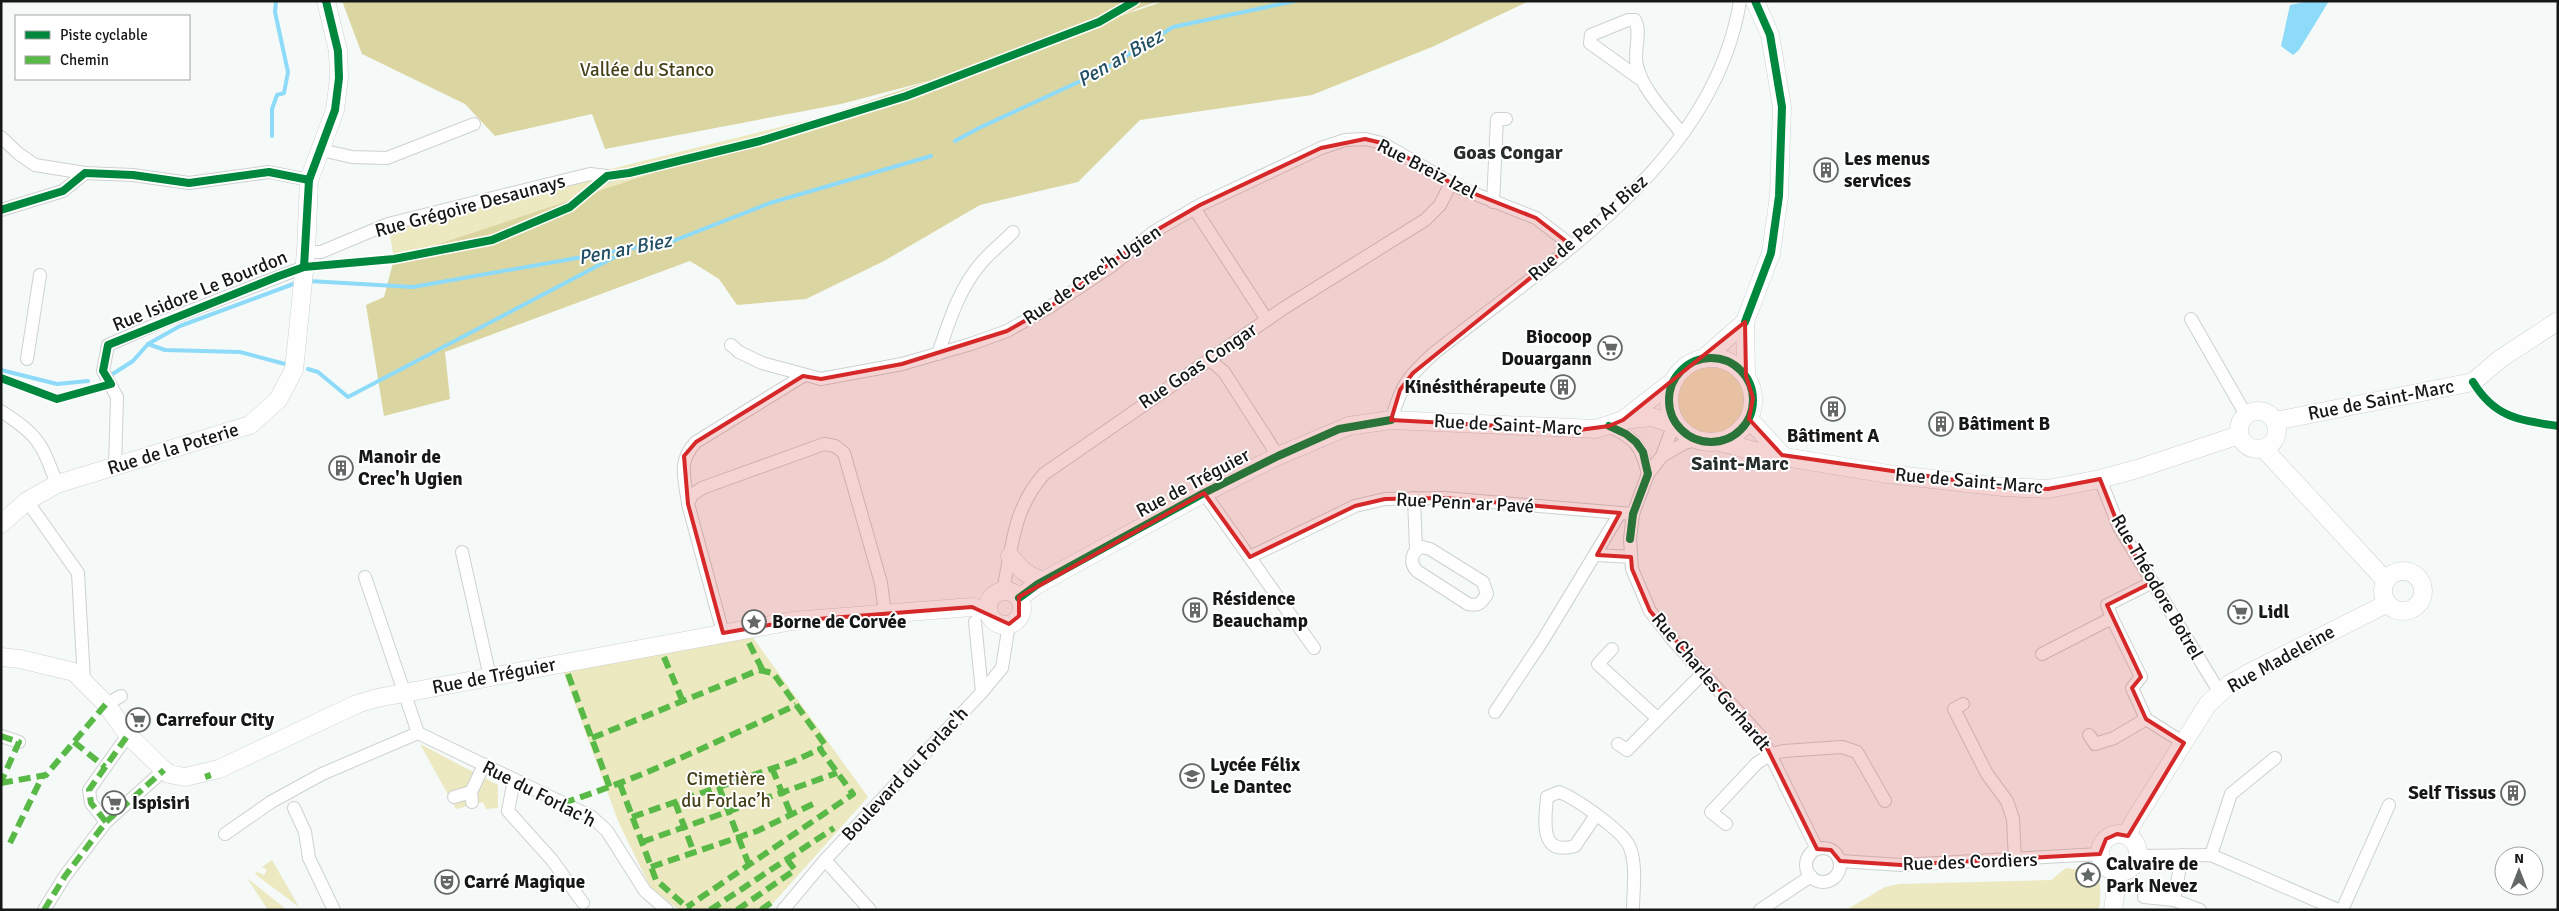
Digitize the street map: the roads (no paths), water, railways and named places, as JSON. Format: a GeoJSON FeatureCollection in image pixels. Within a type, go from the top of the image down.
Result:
{"type":"FeatureCollection","features":[{"type":"Feature","properties":{"kind":"main road"},"geometry":{"type":"LineString","coordinates":[[305,260],[309,180],[322,150],[335,110],[339,78],[338,51],[326,1]]}},
{"type":"Feature","properties":{"kind":"main road"},"geometry":{"type":"LineString","coordinates":[[1746,376],[1745,322],[1770,253],[1778,196],[1782,106],[1770,35],[1755,1]]}},
{"type":"Feature","properties":{"kind":"main road","name":"Rue de la Poterie"},"geometry":{"type":"LineString","coordinates":[[1,524],[27,501],[57,484],[250,425],[278,400],[294,370],[305,260]]}},
{"type":"Feature","properties":{"kind":"main road","name":"Rue de Saint-Marc"},"geometry":{"type":"LineString","coordinates":[[2276,421],[2473,382],[2500,359],[2558,321]]}},
{"type":"Feature","properties":{"kind":"main road"},"geometry":{"type":"LineString","coordinates":[[1703,359],[1745,322]]}},
{"type":"Feature","properties":{"kind":"main road"},"geometry":{"type":"LineString","coordinates":[[1715,358],[1727,361],[1746,376],[1752,387],[1753,398],[1749,419],[1737,434],[1720,442],[1708,443],[1695,440],[1676,425],[1668,404],[1672,382],[1687,365],[1703,359],[1715,358]]}},
{"type":"Feature","properties":{"kind":"main road","name":"Rue de Saint-Marc"},"geometry":{"type":"LineString","coordinates":[[1616,423],[1672,382]]}},
{"type":"Feature","properties":{"kind":"main road"},"geometry":{"type":"LineString","coordinates":[[2259,411],[2266,412],[2276,421],[2278,428],[2274,440],[2264,448],[2258,450],[2246,445],[2239,435],[2239,427],[2246,415],[2259,411]]}},
{"type":"Feature","properties":{"kind":"main road","name":"Rue de Saint-Marc"},"geometry":{"type":"LineString","coordinates":[[1392,420],[1580,430],[1652,417],[1676,425]]}},
{"type":"Feature","properties":{"kind":"main road"},"geometry":{"type":"LineString","coordinates":[[1749,419],[1782,455]]}},
{"type":"Feature","properties":{"kind":"main road","name":"Rue de Tréguier"},"geometry":{"type":"LineString","coordinates":[[164,770],[177,777],[207,773],[357,704],[404,693],[722,633],[792,621],[972,607],[982,617],[992,597],[1011,594],[1043,581],[1204,493],[1278,456],[1339,429],[1392,420]]}},
{"type":"Feature","properties":{"kind":"main road","name":"Rue de Saint-Marc"},"geometry":{"type":"LineString","coordinates":[[1720,442],[1753,451],[1888,474],[2003,488],[2048,489],[2100,479],[2239,435]]}},
{"type":"Feature","properties":{"kind":"main road"},"geometry":{"type":"LineString","coordinates":[[2264,448],[2386,581]]}},
{"type":"Feature","properties":{"kind":"main road"},"geometry":{"type":"LineString","coordinates":[[1010,556],[1020,570],[1030,577],[1043,581]]}},
{"type":"Feature","properties":{"kind":"main road"},"geometry":{"type":"LineString","coordinates":[[2406,572],[2416,576],[2423,590],[2419,604],[2409,610],[2398,610],[2388,604],[2384,593],[2386,581],[2394,574],[2406,572]]}},
{"type":"Feature","properties":{"kind":"main road"},"geometry":{"type":"LineString","coordinates":[[982,617],[1008,624],[1020,616],[1022,607],[1011,594]]}},
{"type":"Feature","properties":{"kind":"main road","name":"Rue Madeleine"},"geometry":{"type":"LineString","coordinates":[[2128,836],[2132,824],[2208,704],[2220,693],[2249,673],[2388,604]]}},
{"type":"Feature","properties":{"kind":"main road"},"geometry":{"type":"LineString","coordinates":[[1,657],[20,659],[85,675],[114,700],[128,735],[164,770]]}},
{"type":"Feature","properties":{"kind":"main road"},"geometry":{"type":"LineString","coordinates":[[2111,836],[2128,836],[2138,846],[2139,856],[2132,868],[2118,873],[2106,867],[2100,854],[2103,844],[2111,836]]}},
{"type":"Feature","properties":{"kind":"main road"},"geometry":{"type":"LineString","coordinates":[[2112,910],[2118,873]]}},
{"type":"Feature","properties":{"kind":"street","name":"Rue de Pen Ar Biez"},"geometry":{"type":"LineString","coordinates":[[1392,420],[1400,390],[1413,373],[1433,354],[1572,245],[1637,189],[1682,134],[1712,88],[1728,47],[1740,1]]}},
{"type":"Feature","properties":{"kind":"street"},"geometry":{"type":"LineString","coordinates":[[1643,81],[1635,56],[1638,27],[1635,20],[1628,20],[1591,35],[1590,43],[1643,81],[1682,134]]}},
{"type":"Feature","properties":{"kind":"street"},"geometry":{"type":"LineString","coordinates":[[1494,202],[1497,119],[1506,119]]}},
{"type":"Feature","properties":{"kind":"street"},"geometry":{"type":"LineString","coordinates":[[322,150],[352,157],[387,158],[474,124]]}},
{"type":"Feature","properties":{"kind":"street"},"geometry":{"type":"LineString","coordinates":[[1,137],[18,154],[36,165],[85,173],[133,175],[189,183],[269,172],[309,180]]}},
{"type":"Feature","properties":{"kind":"street","name":"Rue Breiz Izel"},"geometry":{"type":"LineString","coordinates":[[1194,208],[1321,148],[1346,140],[1365,139],[1382,144],[1451,183],[1536,218],[1572,245]]}},
{"type":"Feature","properties":{"kind":"street"},"geometry":{"type":"LineString","coordinates":[[1,210],[63,191],[85,173]]}},
{"type":"Feature","properties":{"kind":"street","name":"Rue Grégoire Desaunays"},"geometry":{"type":"LineString","coordinates":[[305,260],[388,224],[590,174],[607,176]]}},
{"type":"Feature","properties":{"kind":"street","name":"Rue Goas Congar"},"geometry":{"type":"LineString","coordinates":[[1011,594],[1010,556],[1020,509],[1030,490],[1044,474],[1267,320],[1425,220],[1440,205],[1451,183]]}},
{"type":"Feature","properties":{"kind":"street"},"geometry":{"type":"LineString","coordinates":[[1194,208],[1267,320]]}},
{"type":"Feature","properties":{"kind":"street","name":"Rue de Crec'h Ugien"},"geometry":{"type":"LineString","coordinates":[[731,345],[739,352],[753,359],[802,376],[822,379],[902,364],[938,354],[1007,331],[1051,306],[1110,267],[1155,231],[1194,208]]}},
{"type":"Feature","properties":{"kind":"street"},"geometry":{"type":"LineString","coordinates":[[938,354],[953,311],[964,290],[981,263],[1013,232]]}},
{"type":"Feature","properties":{"kind":"street","name":"Rue Isidore Le Bourdon"},"geometry":{"type":"LineString","coordinates":[[115,467],[117,397],[104,372],[108,345],[305,260]]}},
{"type":"Feature","properties":{"kind":"street"},"geometry":{"type":"LineString","coordinates":[[27,359],[40,275]]}},
{"type":"Feature","properties":{"kind":"street"},"geometry":{"type":"LineString","coordinates":[[2190,319],[2246,415]]}},
{"type":"Feature","properties":{"kind":"street"},"geometry":{"type":"LineString","coordinates":[[1209,359],[1224,372],[1278,456]]}},
{"type":"Feature","properties":{"kind":"street"},"geometry":{"type":"LineString","coordinates":[[722,633],[688,504],[683,463],[688,450],[696,442],[802,376]]}},
{"type":"Feature","properties":{"kind":"street"},"geometry":{"type":"LineString","coordinates":[[1,411],[30,430],[42,447],[57,484]]}},
{"type":"Feature","properties":{"kind":"street"},"geometry":{"type":"LineString","coordinates":[[1616,423],[1636,442],[1643,452],[1648,474]]}},
{"type":"Feature","properties":{"kind":"street","name":"Rue Charles Gerhardt"},"geometry":{"type":"LineString","coordinates":[[1676,425],[1672,429],[1662,456],[1648,474],[1626,514],[1632,569],[1650,611],[1702,674],[1762,738],[1772,754],[1817,849]]}},
{"type":"Feature","properties":{"kind":"street","name":"Rue Charles Gerhardt"},"geometry":{"type":"LineString","coordinates":[[1662,456],[1685,443],[1695,440]]}},
{"type":"Feature","properties":{"kind":"street"},"geometry":{"type":"LineString","coordinates":[[688,504],[692,495],[702,488],[824,444],[835,446],[844,453],[881,582],[885,613]]}},
{"type":"Feature","properties":{"kind":"street","name":"Rue Théodore Botrel"},"geometry":{"type":"LineString","coordinates":[[2100,479],[2119,527],[2220,693]]}},
{"type":"Feature","properties":{"kind":"street"},"geometry":{"type":"LineString","coordinates":[[1204,493],[1314,648]]}},
{"type":"Feature","properties":{"kind":"street"},"geometry":{"type":"LineString","coordinates":[[1414,498],[1416,550],[1412,560],[1417,572],[1468,604],[1475,606],[1481,603],[1487,594],[1483,582],[1430,548],[1422,547],[1416,550]]}},
{"type":"Feature","properties":{"kind":"street","name":"Rue Penn ar Pavé"},"geometry":{"type":"LineString","coordinates":[[1250,557],[1355,506],[1385,499],[1414,498],[1626,514]]}},
{"type":"Feature","properties":{"kind":"street"},"geometry":{"type":"LineString","coordinates":[[27,501],[78,573],[85,675]]}},
{"type":"Feature","properties":{"kind":"street"},"geometry":{"type":"LineString","coordinates":[[1495,712],[1597,555],[1626,514]]}},
{"type":"Feature","properties":{"kind":"street"},"geometry":{"type":"LineString","coordinates":[[462,552],[490,677]]}},
{"type":"Feature","properties":{"kind":"street"},"geometry":{"type":"LineString","coordinates":[[1597,555],[1631,557]]}},
{"type":"Feature","properties":{"kind":"street"},"geometry":{"type":"LineString","coordinates":[[225,834],[290,799],[322,774],[418,733],[365,577]]}},
{"type":"Feature","properties":{"kind":"street"},"geometry":{"type":"LineString","coordinates":[[2151,582],[2107,605],[2141,677],[2132,688],[2146,719],[2184,743]]}},
{"type":"Feature","properties":{"kind":"street","name":"Boulevard du Forlac'h"},"geometry":{"type":"LineString","coordinates":[[783,910],[825,860],[982,692],[982,617]]}},
{"type":"Feature","properties":{"kind":"street"},"geometry":{"type":"LineString","coordinates":[[2042,654],[2112,618]]}},
{"type":"Feature","properties":{"kind":"street","name":"Boulevard du Forlac'h"},"geometry":{"type":"LineString","coordinates":[[982,692],[1002,668],[1008,624]]}},
{"type":"Feature","properties":{"kind":"street"},"geometry":{"type":"LineString","coordinates":[[1612,649],[1598,664],[1657,718]]}},
{"type":"Feature","properties":{"kind":"street"},"geometry":{"type":"LineString","coordinates":[[1618,744],[1627,750],[1702,674]]}},
{"type":"Feature","properties":{"kind":"street"},"geometry":{"type":"LineString","coordinates":[[1963,704],[1954,709],[1987,774],[2007,801],[2013,820],[2015,860]]}},
{"type":"Feature","properties":{"kind":"street"},"geometry":{"type":"LineString","coordinates":[[2089,735],[2095,744],[2114,738],[2146,719]]}},
{"type":"Feature","properties":{"kind":"street","name":"Rue du Forlac'h"},"geometry":{"type":"LineString","coordinates":[[418,733],[592,817],[607,830],[645,891],[667,910]]}},
{"type":"Feature","properties":{"kind":"street"},"geometry":{"type":"LineString","coordinates":[[106,822],[91,803],[88,790],[128,735]]}},
{"type":"Feature","properties":{"kind":"street"},"geometry":{"type":"LineString","coordinates":[[1,736],[19,742]]}},
{"type":"Feature","properties":{"kind":"street"},"geometry":{"type":"LineString","coordinates":[[1726,824],[1712,812],[1757,763],[1772,754],[1784,751],[1842,746],[1857,752],[1884,801]]}},
{"type":"Feature","properties":{"kind":"street"},"geometry":{"type":"LineString","coordinates":[[2211,855],[2231,794],[2275,758]]}},
{"type":"Feature","properties":{"kind":"street"},"geometry":{"type":"LineString","coordinates":[[454,797],[472,797],[484,765]]}},
{"type":"Feature","properties":{"kind":"street"},"geometry":{"type":"LineString","coordinates":[[44,910],[65,876],[106,822],[164,770]]}},
{"type":"Feature","properties":{"kind":"street"},"geometry":{"type":"LineString","coordinates":[[514,780],[508,811],[552,860],[582,903]]}},
{"type":"Feature","properties":{"kind":"street"},"geometry":{"type":"LineString","coordinates":[[1596,815],[1575,846],[1563,850],[1552,845],[1546,835],[1547,797],[1558,792],[1571,797],[1596,815],[1625,839],[1630,848],[1633,910]]}},
{"type":"Feature","properties":{"kind":"street"},"geometry":{"type":"LineString","coordinates":[[290,799],[305,832],[308,858],[334,910]]}},
{"type":"Feature","properties":{"kind":"street"},"geometry":{"type":"LineString","coordinates":[[2139,856],[2211,855],[2340,910],[2390,805]]}},
{"type":"Feature","properties":{"kind":"street"},"geometry":{"type":"LineString","coordinates":[[1817,849],[1831,850],[1840,861],[1839,871],[1833,879],[1824,882],[1811,876],[1807,861],[1817,849]]}},
{"type":"Feature","properties":{"kind":"street","name":"Rue des Cordiers"},"geometry":{"type":"LineString","coordinates":[[1840,861],[1901,865],[2100,854]]}},
{"type":"Feature","properties":{"kind":"street"},"geometry":{"type":"LineString","coordinates":[[2174,900],[2182,855]]}},
{"type":"Feature","properties":{"kind":"street"},"geometry":{"type":"LineString","coordinates":[[825,860],[870,910]]}},
{"type":"Feature","properties":{"kind":"street"},"geometry":{"type":"LineString","coordinates":[[1760,910],[1811,876]]}},
{"type":"Feature","properties":{"kind":"street"},"geometry":{"type":"LineString","coordinates":[[2144,897],[2174,900],[2200,910]]}},
{"type":"Feature","properties":{"kind":"water"},"geometry":{"type":"Polygon","coordinates":[[[2309,1],[2329,1],[2299,50],[2293,55],[2281,46],[2290,5],[2309,1]]]}},
{"type":"Feature","properties":{"kind":"waterway"},"geometry":{"type":"LineString","coordinates":[[272,136],[272,109],[277,95],[284,93],[288,72],[275,12],[276,1]]}},
{"type":"Feature","properties":{"kind":"waterway","name":"Pen ar Biez"},"geometry":{"type":"LineString","coordinates":[[955,141],[1100,72],[1173,27],[1295,1]]}},
{"type":"Feature","properties":{"kind":"waterway","name":"Pen ar Biez"},"geometry":{"type":"LineString","coordinates":[[309,281],[413,287],[673,241],[770,203],[931,156]]}},
{"type":"Feature","properties":{"kind":"waterway"},"geometry":{"type":"LineString","coordinates":[[308,369],[318,372],[348,397],[624,252]]}},
{"type":"Feature","properties":{"kind":"waterway","name":"Pen ar Biez"},"geometry":{"type":"LineString","coordinates":[[111,375],[133,361],[148,344],[180,326],[296,283]]}},
{"type":"Feature","properties":{"kind":"waterway"},"geometry":{"type":"LineString","coordinates":[[148,344],[165,350],[240,352],[285,364]]}},
{"type":"Feature","properties":{"kind":"waterway","name":"Pen ar Biez"},"geometry":{"type":"LineString","coordinates":[[1,370],[57,384],[88,381]]}},
{"type":"Feature","properties":{"kind":"place","name":"Les menus services"},"geometry":{"type":"Point","coordinates":[1826,170]}},
{"type":"Feature","properties":{"kind":"place","name":"Biocoop Douargann"},"geometry":{"type":"Point","coordinates":[1610,348]}},
{"type":"Feature","properties":{"kind":"place","name":"Kinésithérapeute"},"geometry":{"type":"Point","coordinates":[1563,387]}},
{"type":"Feature","properties":{"kind":"place","name":"Bâtiment A"},"geometry":{"type":"Point","coordinates":[1833,409]}},
{"type":"Feature","properties":{"kind":"place","name":"Bâtiment B"},"geometry":{"type":"Point","coordinates":[1941,424]}},
{"type":"Feature","properties":{"kind":"place","name":"Manoir de Crec'h Ugien"},"geometry":{"type":"Point","coordinates":[341,468]}},
{"type":"Feature","properties":{"kind":"place","name":"Résidence Beauchamp"},"geometry":{"type":"Point","coordinates":[1195,610]}},
{"type":"Feature","properties":{"kind":"place","name":"Lidl"},"geometry":{"type":"Point","coordinates":[2240,612]}},
{"type":"Feature","properties":{"kind":"place","name":"Borne de Corvée"},"geometry":{"type":"Point","coordinates":[754,622]}},
{"type":"Feature","properties":{"kind":"place","name":"Carrefour City"},"geometry":{"type":"Point","coordinates":[138,720]}},
{"type":"Feature","properties":{"kind":"place","name":"Lycée Félix Le Dantec"},"geometry":{"type":"Point","coordinates":[1192,776]}},
{"type":"Feature","properties":{"kind":"place","name":"Self Tissus"},"geometry":{"type":"Point","coordinates":[2513,793]}},
{"type":"Feature","properties":{"kind":"place","name":"Ispisiri"},"geometry":{"type":"Point","coordinates":[114,803]}},
{"type":"Feature","properties":{"kind":"place","name":"Calvaire de Park Nevez"},"geometry":{"type":"Point","coordinates":[2088,875]}},
{"type":"Feature","properties":{"kind":"place","name":"Carré Magique"},"geometry":{"type":"Point","coordinates":[447,882]}},
{"type":"Feature","properties":{"kind":"district","name":"Goas Congar"},"geometry":{"type":"Point","coordinates":[1508,152]}},
{"type":"Feature","properties":{"kind":"district","name":"Saint-Marc"},"geometry":{"type":"Point","coordinates":[1740,463]}},
{"type":"Feature","properties":{"kind":"park label","name":"Vallée du Stanco"},"geometry":{"type":"Point","coordinates":[647,70]}},
{"type":"Feature","properties":{"kind":"park label","name":"Cimetière du Forlac’h"},"geometry":{"type":"Point","coordinates":[726,790]}}]}
